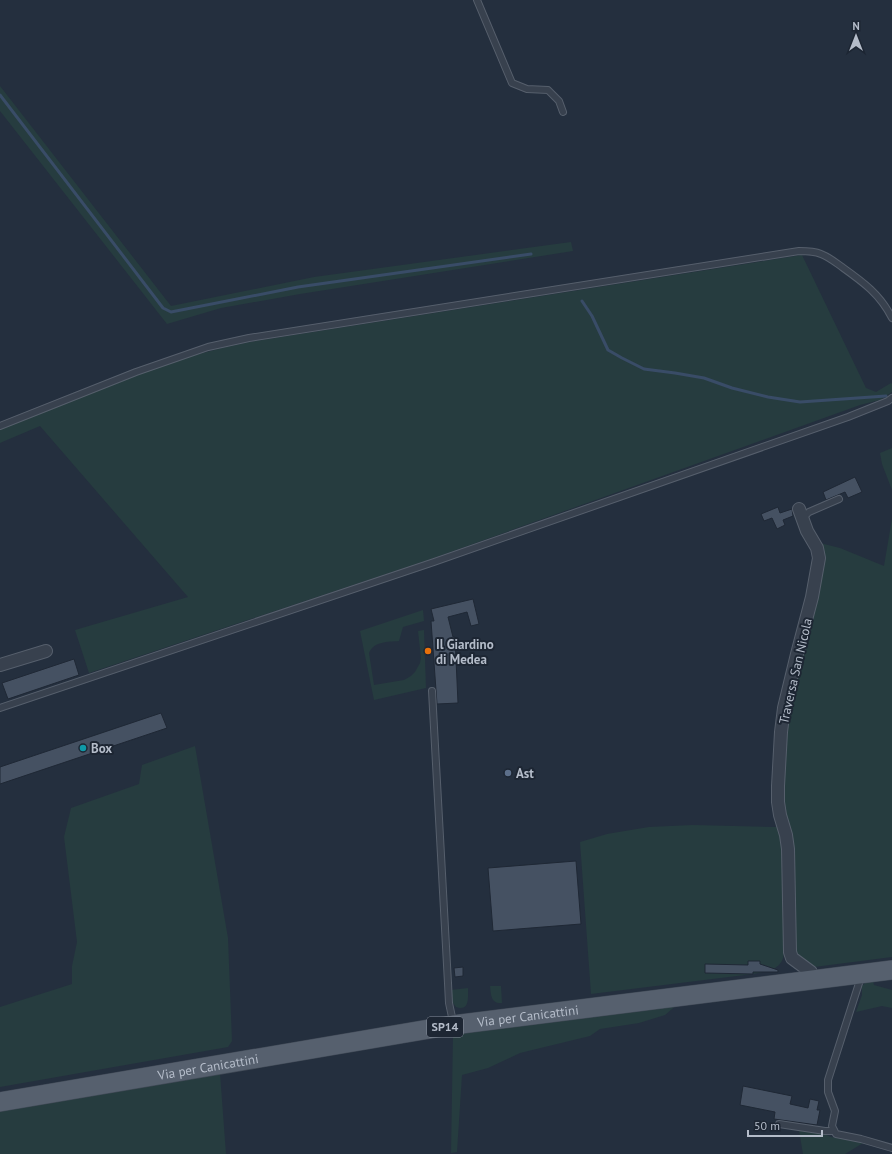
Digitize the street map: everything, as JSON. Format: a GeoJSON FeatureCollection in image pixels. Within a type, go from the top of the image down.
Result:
{"type":"FeatureCollection","features":[{"type":"Feature","properties":{"kind":"main road","name":"Via per Canicattini"},"geometry":{"type":"LineString","coordinates":[[0,1094],[452,1018],[892,962]]}},
{"type":"Feature","properties":{"kind":"main road","name":"Via per Canicattini"},"geometry":{"type":"LineString","coordinates":[[0,1102],[453,1025],[892,970]]}},
{"type":"Feature","properties":{"kind":"street","name":"Traversa San Nicola"},"geometry":{"type":"LineString","coordinates":[[801,513],[807,531],[817,548],[819,558],[812,597],[784,708],[781,732],[778,797],[780,815],[786,835],[788,850],[790,952],[792,958],[811,972]]}},
{"type":"Feature","properties":{"kind":"street"},"geometry":{"type":"LineString","coordinates":[[0,665],[46,651]]}},
{"type":"Feature","properties":{"kind":"lane"},"geometry":{"type":"LineString","coordinates":[[477,0],[512,83],[527,89],[548,90],[559,101],[564,112]]}},
{"type":"Feature","properties":{"kind":"lane"},"geometry":{"type":"LineString","coordinates":[[0,426],[136,372],[215,345],[257,337],[799,251],[821,254],[843,268],[870,288],[880,299],[892,318]]}},
{"type":"Feature","properties":{"kind":"lane"},"geometry":{"type":"LineString","coordinates":[[0,708],[441,559],[848,417],[892,398]]}},
{"type":"Feature","properties":{"kind":"lane"},"geometry":{"type":"LineString","coordinates":[[801,513],[809,512],[839,499]]}},
{"type":"Feature","properties":{"kind":"lane"},"geometry":{"type":"LineString","coordinates":[[432,691],[448,983],[452,1018]]}},
{"type":"Feature","properties":{"kind":"lane"},"geometry":{"type":"LineString","coordinates":[[862,974],[828,1080],[828,1092],[834,1111],[832,1126],[836,1134],[861,1139],[892,1148]]}},
{"type":"Feature","properties":{"kind":"lane"},"geometry":{"type":"LineString","coordinates":[[779,1124],[834,1131]]}},
{"type":"Feature","properties":{"kind":"green space"},"geometry":{"type":"Polygon","coordinates":[[[0,86],[171,306],[314,277],[571,242],[573,251],[221,308],[167,324],[0,111],[0,86]]]}},
{"type":"Feature","properties":{"kind":"green space"},"geometry":{"type":"Polygon","coordinates":[[[802,255],[866,388],[876,392],[891,383],[892,384],[892,392],[880,400],[860,405],[431,559],[89,673],[75,630],[188,597],[40,426],[0,443],[0,429],[145,371],[184,358],[222,348],[250,342],[802,255]]]}},
{"type":"Feature","properties":{"kind":"green space"},"geometry":{"type":"Polygon","coordinates":[[[892,448],[892,490],[882,464],[880,453],[892,448]]]}},
{"type":"Feature","properties":{"kind":"green space"},"geometry":{"type":"Polygon","coordinates":[[[892,519],[892,957],[814,967],[795,955],[782,810],[787,712],[820,543],[840,548],[884,566],[892,519]]]}},
{"type":"Feature","properties":{"kind":"green space"},"geometry":{"type":"Polygon","coordinates":[[[423,610],[424,621],[403,627],[399,641],[378,644],[371,649],[369,653],[374,685],[404,680],[415,672],[420,663],[421,658],[418,631],[424,630],[426,688],[374,700],[360,631],[423,610]]]}},
{"type":"Feature","properties":{"kind":"green space"},"geometry":{"type":"Polygon","coordinates":[[[195,746],[228,938],[232,1041],[228,1047],[0,1087],[0,1007],[72,984],[72,966],[77,942],[64,837],[71,808],[139,784],[142,765],[195,746]]]}},
{"type":"Feature","properties":{"kind":"green space"},"geometry":{"type":"Polygon","coordinates":[[[693,825],[777,827],[781,835],[782,845],[784,952],[781,963],[774,969],[753,974],[591,994],[580,842],[607,834],[649,827],[693,825]]]}},
{"type":"Feature","properties":{"kind":"green space"},"geometry":{"type":"Polygon","coordinates":[[[867,981],[873,981],[874,985],[892,990],[892,1008],[882,1006],[856,1012],[862,995],[862,986],[867,981]]]}},
{"type":"Feature","properties":{"kind":"green space"},"geometry":{"type":"Polygon","coordinates":[[[490,986],[501,986],[502,1003],[496,1002],[492,998],[490,986]]]}},
{"type":"Feature","properties":{"kind":"green space"},"geometry":{"type":"Polygon","coordinates":[[[468,988],[468,999],[466,1006],[461,1008],[456,1007],[453,1003],[451,990],[468,988]]]}},
{"type":"Feature","properties":{"kind":"green space"},"geometry":{"type":"Polygon","coordinates":[[[679,1003],[665,1015],[639,1023],[600,1029],[590,1036],[520,1053],[488,1068],[462,1075],[457,1152],[451,1153],[453,1033],[679,1003]]]}},
{"type":"Feature","properties":{"kind":"green space"},"geometry":{"type":"Polygon","coordinates":[[[220,1073],[226,1154],[0,1154],[0,1106],[220,1073]]]}},
{"type":"Feature","properties":{"kind":"green space"},"geometry":{"type":"Polygon","coordinates":[[[799,1130],[863,1143],[845,1154],[803,1154],[799,1130]]]}},
{"type":"Feature","properties":{"kind":"building"},"geometry":{"type":"Polygon","coordinates":[[[855,477],[862,492],[848,498],[845,492],[826,500],[823,492],[855,477]]]}},
{"type":"Feature","properties":{"kind":"building"},"geometry":{"type":"Polygon","coordinates":[[[778,507],[780,513],[792,509],[793,516],[783,520],[785,525],[777,529],[772,518],[764,521],[761,514],[778,507]]]}},
{"type":"Feature","properties":{"kind":"building"},"geometry":{"type":"Polygon","coordinates":[[[473,599],[479,624],[471,626],[467,612],[448,617],[453,637],[455,637],[458,703],[437,704],[431,621],[434,621],[431,609],[473,599]]]}},
{"type":"Feature","properties":{"kind":"building"},"geometry":{"type":"Polygon","coordinates":[[[74,659],[79,675],[8,699],[2,683],[74,659]]]}},
{"type":"Feature","properties":{"kind":"building","name":"Box"},"geometry":{"type":"Polygon","coordinates":[[[161,713],[167,728],[0,784],[0,767],[161,713]]]}},
{"type":"Feature","properties":{"kind":"building"},"geometry":{"type":"Polygon","coordinates":[[[576,861],[581,924],[493,931],[488,868],[576,861]]]}},
{"type":"Feature","properties":{"kind":"building"},"geometry":{"type":"Polygon","coordinates":[[[748,961],[760,961],[760,964],[778,970],[778,972],[753,972],[753,974],[705,973],[705,964],[748,965],[748,961]]]}},
{"type":"Feature","properties":{"kind":"building"},"geometry":{"type":"Polygon","coordinates":[[[463,967],[463,976],[455,977],[454,968],[463,967]]]}},
{"type":"Feature","properties":{"kind":"building"},"geometry":{"type":"Polygon","coordinates":[[[743,1086],[792,1096],[790,1104],[808,1108],[810,1099],[819,1101],[817,1110],[820,1110],[817,1125],[774,1119],[775,1112],[740,1105],[743,1086]]]}},
{"type":"Feature","properties":{"kind":"waterway"},"geometry":{"type":"LineString","coordinates":[[0,95],[163,308],[171,312],[298,287],[531,254]]}},
{"type":"Feature","properties":{"kind":"waterway"},"geometry":{"type":"LineString","coordinates":[[582,301],[592,316],[608,350],[644,369],[704,378],[732,388],[768,397],[800,402],[886,396]]}},
{"type":"Feature","properties":{"kind":"place","name":"Il Giardino di Medea"},"geometry":{"type":"Point","coordinates":[428,651]}},
{"type":"Feature","properties":{"kind":"place","name":"Box"},"geometry":{"type":"Point","coordinates":[83,748]}},
{"type":"Feature","properties":{"kind":"place","name":"Ast"},"geometry":{"type":"Point","coordinates":[508,773]}}]}
